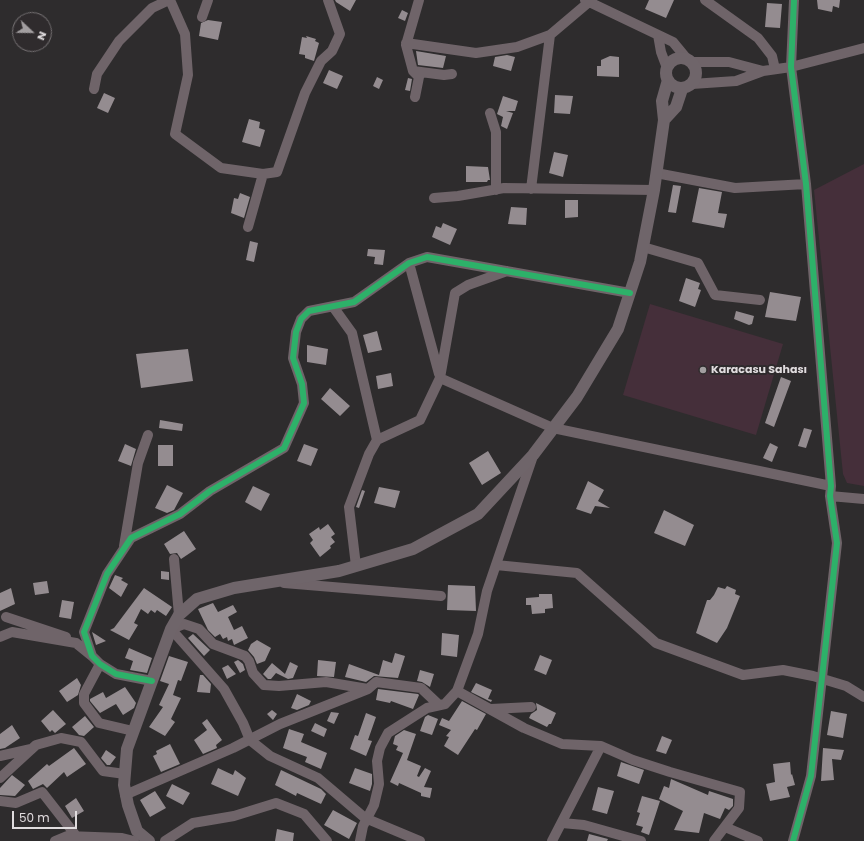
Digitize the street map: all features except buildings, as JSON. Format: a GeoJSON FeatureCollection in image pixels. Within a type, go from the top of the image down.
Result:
{"type":"FeatureCollection","features":[{"type":"Feature","properties":{"kind":"main road"},"geometry":{"type":"LineString","coordinates":[[150,841],[137,831],[126,795],[125,774],[128,749],[170,629],[179,615],[197,599],[234,588],[339,570],[413,549],[478,514],[533,455],[577,397],[618,329],[643,247],[654,190],[664,120],[662,101],[667,74],[675,60],[689,61],[696,73],[676,107],[664,120]]}},
{"type":"Feature","properties":{"kind":"main road"},"geometry":{"type":"LineString","coordinates":[[667,74],[676,88],[687,86]]}},
{"type":"Feature","properties":{"kind":"street"},"geometry":{"type":"LineString","coordinates":[[94,89],[97,74],[119,41],[152,8],[169,0],[185,34],[188,74],[175,134],[221,168],[262,174],[277,172],[305,93],[322,61],[332,51],[340,34],[328,0]]}},
{"type":"Feature","properties":{"kind":"street"},"geometry":{"type":"LineString","coordinates":[[202,17],[208,0]]}},
{"type":"Feature","properties":{"kind":"street"},"geometry":{"type":"LineString","coordinates":[[415,98],[419,77],[413,70],[406,43],[419,0]]}},
{"type":"Feature","properties":{"kind":"street"},"geometry":{"type":"LineString","coordinates":[[705,0],[758,38],[768,49],[775,69]]}},
{"type":"Feature","properties":{"kind":"street"},"geometry":{"type":"LineString","coordinates":[[793,841],[811,776],[837,544],[831,491],[806,184],[791,67],[794,0]]}},
{"type":"Feature","properties":{"kind":"street"},"geometry":{"type":"LineString","coordinates":[[406,43],[476,53],[517,47],[550,35],[587,1],[672,42],[689,61],[729,62],[763,71]]}},
{"type":"Feature","properties":{"kind":"street"},"geometry":{"type":"LineString","coordinates":[[531,188],[550,35]]}},
{"type":"Feature","properties":{"kind":"street"},"geometry":{"type":"LineString","coordinates":[[658,35],[667,74]]}},
{"type":"Feature","properties":{"kind":"street"},"geometry":{"type":"LineString","coordinates":[[687,86],[736,81],[763,71],[791,67],[864,48]]}},
{"type":"Feature","properties":{"kind":"street"},"geometry":{"type":"LineString","coordinates":[[413,70],[444,75],[452,74]]}},
{"type":"Feature","properties":{"kind":"street"},"geometry":{"type":"LineString","coordinates":[[490,114],[496,132],[496,190]]}},
{"type":"Feature","properties":{"kind":"street"},"geometry":{"type":"LineString","coordinates":[[656,173],[735,188],[806,184]]}},
{"type":"Feature","properties":{"kind":"street"},"geometry":{"type":"LineString","coordinates":[[248,227],[262,174]]}},
{"type":"Feature","properties":{"kind":"street"},"geometry":{"type":"LineString","coordinates":[[434,198],[496,190],[531,188],[654,190]]}},
{"type":"Feature","properties":{"kind":"street"},"geometry":{"type":"LineString","coordinates":[[643,247],[698,263],[715,294],[760,300]]}},
{"type":"Feature","properties":{"kind":"street"},"geometry":{"type":"LineString","coordinates":[[92,656],[84,632],[107,574],[131,538],[180,514],[210,491],[284,448],[304,403],[302,384],[293,358],[296,332],[301,319],[309,311],[334,308],[354,302],[409,263],[427,257],[508,270],[630,293]]}},
{"type":"Feature","properties":{"kind":"street"},"geometry":{"type":"LineString","coordinates":[[409,263],[440,378]]}},
{"type":"Feature","properties":{"kind":"street"},"geometry":{"type":"LineString","coordinates":[[356,566],[349,507],[369,454],[376,440],[420,420],[440,378],[455,293],[468,285],[508,270]]}},
{"type":"Feature","properties":{"kind":"street"},"geometry":{"type":"LineString","coordinates":[[334,308],[352,333],[376,440]]}},
{"type":"Feature","properties":{"kind":"street"},"geometry":{"type":"LineString","coordinates":[[440,378],[553,428],[864,499]]}},
{"type":"Feature","properties":{"kind":"street"},"geometry":{"type":"LineString","coordinates":[[123,549],[138,464],[148,435]]}},
{"type":"Feature","properties":{"kind":"street"},"geometry":{"type":"LineString","coordinates":[[360,841],[363,826],[374,805],[379,784],[377,761],[380,748],[388,733],[427,708],[445,704],[457,690],[478,634],[487,592],[533,455]]}},
{"type":"Feature","properties":{"kind":"street"},"geometry":{"type":"LineString","coordinates":[[174,560],[179,615]]}},
{"type":"Feature","properties":{"kind":"street"},"geometry":{"type":"LineString","coordinates":[[496,565],[577,573],[656,643],[743,676],[783,670],[846,686],[864,697]]}},
{"type":"Feature","properties":{"kind":"street"},"geometry":{"type":"LineString","coordinates":[[272,582],[441,596]]}},
{"type":"Feature","properties":{"kind":"street"},"geometry":{"type":"LineString","coordinates":[[6,616],[62,635],[76,643],[100,664],[116,674],[152,681]]}},
{"type":"Feature","properties":{"kind":"street"},"geometry":{"type":"LineString","coordinates":[[368,689],[326,682],[279,686],[264,685],[253,673],[249,661],[245,656],[213,644],[199,629],[184,624],[170,629],[224,690],[250,740],[270,756],[318,778],[366,819],[420,841]]}},
{"type":"Feature","properties":{"kind":"street"},"geometry":{"type":"LineString","coordinates":[[0,637],[12,632],[76,643]]}},
{"type":"Feature","properties":{"kind":"street"},"geometry":{"type":"LineString","coordinates":[[100,664],[84,694],[84,703],[99,723],[134,731]]}},
{"type":"Feature","properties":{"kind":"street"},"geometry":{"type":"LineString","coordinates":[[126,795],[250,740],[280,724],[368,689],[376,682],[421,688],[439,705]]}},
{"type":"Feature","properties":{"kind":"street"},"geometry":{"type":"LineString","coordinates":[[457,690],[524,728],[562,744],[601,746],[633,760],[740,792],[739,808],[714,841]]}},
{"type":"Feature","properties":{"kind":"street"},"geometry":{"type":"LineString","coordinates":[[491,709],[531,707]]}},
{"type":"Feature","properties":{"kind":"street"},"geometry":{"type":"LineString","coordinates":[[0,778],[36,745],[61,738],[81,742],[103,771],[125,774]]}},
{"type":"Feature","properties":{"kind":"street"},"geometry":{"type":"LineString","coordinates":[[552,841],[601,746]]}},
{"type":"Feature","properties":{"kind":"street"},"geometry":{"type":"LineString","coordinates":[[0,756],[31,749]]}},
{"type":"Feature","properties":{"kind":"street"},"geometry":{"type":"LineString","coordinates":[[0,801],[16,803],[42,792],[77,836]]}},
{"type":"Feature","properties":{"kind":"street"},"geometry":{"type":"LineString","coordinates":[[165,841],[193,823],[234,816],[276,803],[304,814],[327,841]]}},
{"type":"Feature","properties":{"kind":"street"},"geometry":{"type":"LineString","coordinates":[[562,823],[584,826],[641,841]]}},
{"type":"Feature","properties":{"kind":"street"},"geometry":{"type":"LineString","coordinates":[[725,827],[755,840]]}},
{"type":"Feature","properties":{"kind":"street"},"geometry":{"type":"LineString","coordinates":[[55,841],[67,836],[122,838],[134,841]]}},
{"type":"Feature","properties":{"kind":"shaded area"},"geometry":{"type":"Polygon","coordinates":[[[864,164],[864,486],[847,483],[843,474],[814,190],[864,164]]]}},
{"type":"Feature","properties":{"kind":"shaded area","name":"Karacasu Sahası"},"geometry":{"type":"Polygon","coordinates":[[[650,304],[783,344],[756,435],[623,395],[650,304]]]}},
{"type":"Feature","properties":{"kind":"cycle path"},"geometry":{"type":"LineString","coordinates":[[793,841],[811,776],[837,543],[830,496],[831,486],[806,184],[791,67],[794,0]]}},
{"type":"Feature","properties":{"kind":"cycle path"},"geometry":{"type":"LineString","coordinates":[[152,681],[116,674],[100,664],[92,656],[84,632],[107,574],[131,538],[180,514],[210,491],[284,448],[304,403],[302,384],[293,358],[296,332],[301,319],[309,311],[354,302],[409,263],[427,257],[630,293]]}},
{"type":"Feature","properties":{"kind":"place","name":"Karacasu Sahası"},"geometry":{"type":"Point","coordinates":[703,370]}}]}
